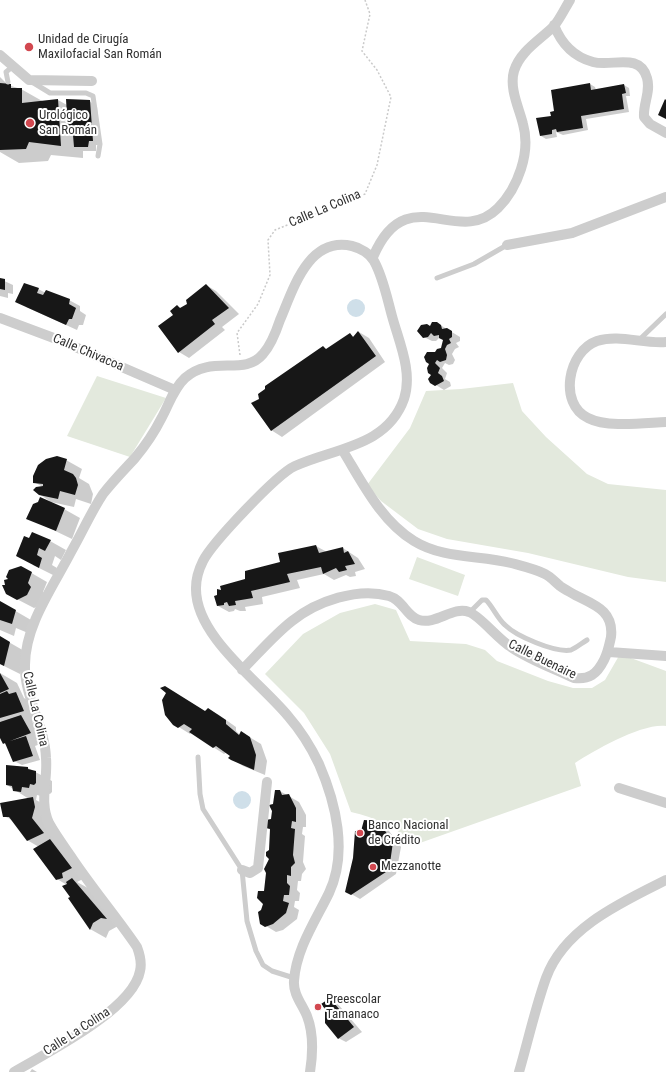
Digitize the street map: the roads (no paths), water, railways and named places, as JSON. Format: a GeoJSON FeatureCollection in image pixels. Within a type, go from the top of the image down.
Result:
{"type":"FeatureCollection","features":[{"type":"Feature","properties":{"kind":"street"},"geometry":{"type":"LineString","coordinates":[[310,1072],[313,1050],[312,1035],[308,1020],[294,990],[294,978],[305,941],[335,878],[339,859],[339,839],[327,786],[318,762],[306,739],[288,716],[242,670],[213,636],[197,606],[197,576],[204,559],[244,512],[290,467],[343,451],[382,429],[393,419],[403,401],[408,386],[404,356],[382,281],[372,257],[378,245],[390,228],[404,220],[419,216],[458,222],[484,220],[498,208],[518,178],[526,141],[514,92],[512,80],[514,71],[518,61],[529,48],[554,25],[570,0]]}},
{"type":"Feature","properties":{"kind":"street"},"geometry":{"type":"LineString","coordinates":[[554,25],[559,38],[568,48],[582,58],[594,62],[630,62],[641,67],[647,78],[649,90],[643,108],[644,117],[666,133]]}},
{"type":"Feature","properties":{"kind":"street"},"geometry":{"type":"LineString","coordinates":[[0,55],[6,70],[30,80],[92,81]]}},
{"type":"Feature","properties":{"kind":"street"},"geometry":{"type":"LineString","coordinates":[[507,245],[572,233],[666,197]]}},
{"type":"Feature","properties":{"kind":"street","name":"Calle La Colina"},"geometry":{"type":"LineString","coordinates":[[14,1072],[77,1035],[102,1017],[126,996],[140,972],[141,958],[137,947],[83,875],[46,818],[44,802],[46,752],[37,716],[28,690],[24,670],[26,651],[34,623],[102,496],[152,437],[175,390],[184,379],[205,366],[227,364],[242,366],[254,362],[263,355],[273,338],[303,268],[322,250],[339,245],[356,247],[372,257]]}},
{"type":"Feature","properties":{"kind":"street","name":"Calle Chivacoa"},"geometry":{"type":"LineString","coordinates":[[0,318],[58,340],[175,390]]}},
{"type":"Feature","properties":{"kind":"street"},"geometry":{"type":"LineString","coordinates":[[666,342],[614,338],[598,341],[584,348],[575,361],[571,383],[572,399],[575,405],[587,418],[608,423],[666,422]]}},
{"type":"Feature","properties":{"kind":"street","name":"Calle Buenaire"},"geometry":{"type":"LineString","coordinates":[[343,451],[375,503],[399,529],[413,541],[429,548],[456,556],[509,563],[546,574],[561,587],[607,614],[612,626],[609,652],[601,667],[593,676],[583,679],[574,678],[511,648],[470,612]]}},
{"type":"Feature","properties":{"kind":"street"},"geometry":{"type":"LineString","coordinates":[[242,670],[292,621],[317,606],[342,596],[367,594],[390,596],[402,604],[410,615],[421,621],[434,619],[460,611],[470,612]]}},
{"type":"Feature","properties":{"kind":"street"},"geometry":{"type":"LineString","coordinates":[[609,652],[666,656]]}},
{"type":"Feature","properties":{"kind":"street"},"geometry":{"type":"LineString","coordinates":[[242,870],[250,873],[258,868],[267,782]]}},
{"type":"Feature","properties":{"kind":"street"},"geometry":{"type":"LineString","coordinates":[[619,788],[666,803]]}},
{"type":"Feature","properties":{"kind":"street"},"geometry":{"type":"LineString","coordinates":[[519,1072],[546,977],[556,958],[582,930],[599,917],[666,880]]}},
{"type":"Feature","properties":{"kind":"lane"},"geometry":{"type":"LineString","coordinates":[[6,70],[8,82]]}},
{"type":"Feature","properties":{"kind":"lane"},"geometry":{"type":"LineString","coordinates":[[30,80],[50,93],[86,93],[93,96],[100,144],[98,156]]}},
{"type":"Feature","properties":{"kind":"lane"},"geometry":{"type":"LineString","coordinates":[[437,278],[474,264],[507,245]]}},
{"type":"Feature","properties":{"kind":"lane"},"geometry":{"type":"LineString","coordinates":[[639,340],[666,314]]}},
{"type":"Feature","properties":{"kind":"lane"},"geometry":{"type":"LineString","coordinates":[[470,612],[482,600],[486,600],[505,625],[524,638],[552,648],[566,650],[572,649],[587,640]]}},
{"type":"Feature","properties":{"kind":"lane"},"geometry":{"type":"LineString","coordinates":[[198,757],[200,794],[203,809],[242,870],[247,921],[251,938],[263,965],[272,971],[294,978]]}},
{"type":"Feature","properties":{"kind":"place","name":"Unidad de Cirugía Maxilofacial San Román"},"geometry":{"type":"Point","coordinates":[29,47]}},
{"type":"Feature","properties":{"kind":"place","name":"Urológico San Román"},"geometry":{"type":"Point","coordinates":[30,123]}},
{"type":"Feature","properties":{"kind":"place","name":"Banco Nacional de Crédito"},"geometry":{"type":"Point","coordinates":[360,833]}},
{"type":"Feature","properties":{"kind":"place","name":"Mezzanotte"},"geometry":{"type":"Point","coordinates":[373,867]}},
{"type":"Feature","properties":{"kind":"place","name":"Preescolar Tamanaco"},"geometry":{"type":"Point","coordinates":[318,1007]}}]}
